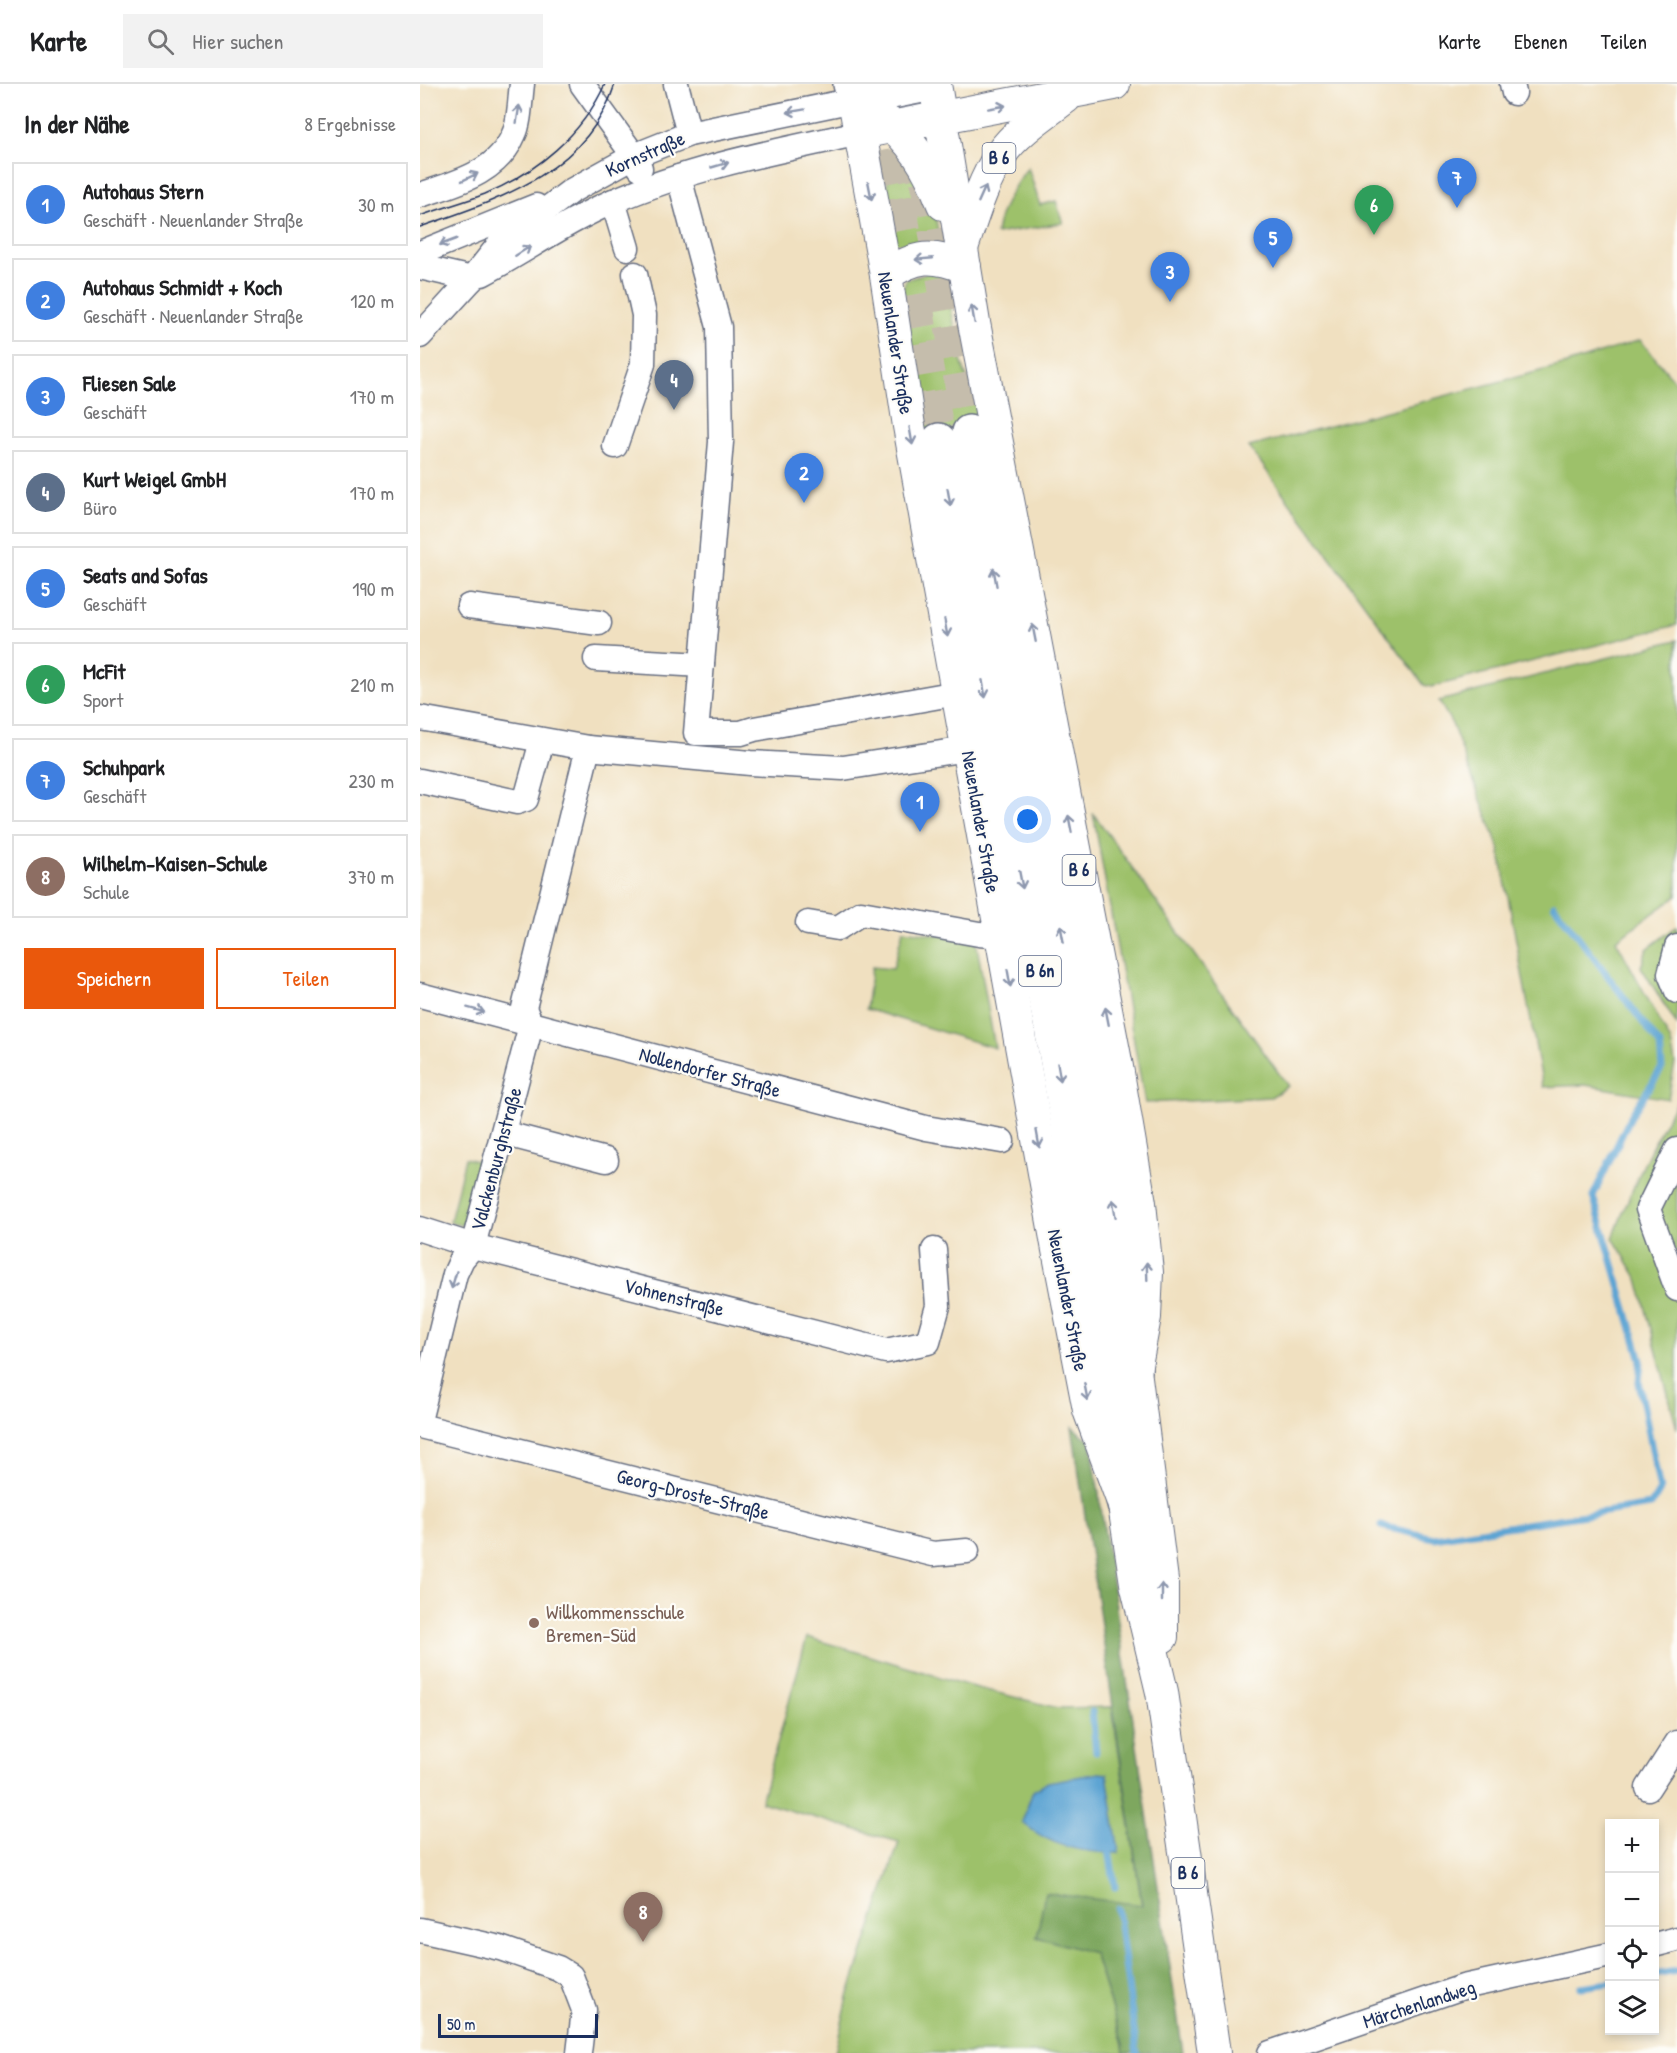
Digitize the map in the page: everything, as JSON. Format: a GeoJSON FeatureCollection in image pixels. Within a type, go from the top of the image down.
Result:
{"type":"FeatureCollection","features":[{"type":"Feature","properties":{"kind":"highway","name":"Neuenlander Straße"},"geometry":{"type":"LineString","coordinates":[[1124,1504],[1087,1236],[1055,1051],[992,736],[954,436],[1022,731],[1081,1027],[1117,1225],[1135,1370]]}},
{"type":"Feature","properties":{"kind":"main road"},"geometry":{"type":"LineString","coordinates":[[852,92],[935,84]]}},
{"type":"Feature","properties":{"kind":"main road","name":"Neuenlander Straße"},"geometry":{"type":"LineString","coordinates":[[935,84],[963,258],[1117,1067],[1140,1203],[1148,1272],[1146,1317],[1135,1370],[1162,1580],[1162,1692]]}},
{"type":"Feature","properties":{"kind":"main road","name":"B 6"},"geometry":{"type":"LineString","coordinates":[[940,117],[1114,84]]}},
{"type":"Feature","properties":{"kind":"main road"},"geometry":{"type":"LineString","coordinates":[[852,92],[895,127],[917,151],[931,173],[963,258],[922,258],[902,264],[886,274]]}},
{"type":"Feature","properties":{"kind":"main road","name":"B 6"},"geometry":{"type":"LineString","coordinates":[[852,92],[860,134]]}},
{"type":"Feature","properties":{"kind":"main road","name":"B 6"},"geometry":{"type":"LineString","coordinates":[[963,258],[975,210],[1002,152],[1035,121],[1072,93]]}},
{"type":"Feature","properties":{"kind":"main road"},"geometry":{"type":"LineString","coordinates":[[860,134],[940,117]]}},
{"type":"Feature","properties":{"kind":"main road","name":"Neuenlander Straße"},"geometry":{"type":"LineString","coordinates":[[860,134],[886,274],[909,426],[1089,1410],[1124,1504],[1136,1583],[1162,1692],[1214,2053]]}},
{"type":"Feature","properties":{"kind":"street"},"geometry":{"type":"LineString","coordinates":[[420,195],[471,178],[496,160],[514,134],[522,84]]}},
{"type":"Feature","properties":{"kind":"street"},"geometry":{"type":"LineString","coordinates":[[582,84],[634,156],[649,187]]}},
{"type":"Feature","properties":{"kind":"street"},"geometry":{"type":"LineString","coordinates":[[676,84],[689,134]]}},
{"type":"Feature","properties":{"kind":"street","name":"Kornstraße"},"geometry":{"type":"LineString","coordinates":[[420,336],[472,279],[499,245],[571,191],[634,156],[689,134],[852,92]]}},
{"type":"Feature","properties":{"kind":"street","name":"Kornstraße"},"geometry":{"type":"LineString","coordinates":[[472,279],[563,226],[613,201],[649,187],[751,157],[860,134]]}},
{"type":"Feature","properties":{"kind":"street"},"geometry":{"type":"LineString","coordinates":[[679,177],[719,327],[721,442],[696,733],[741,733],[957,693]]}},
{"type":"Feature","properties":{"kind":"street"},"geometry":{"type":"LineString","coordinates":[[420,253],[571,191]]}},
{"type":"Feature","properties":{"kind":"street"},"geometry":{"type":"LineString","coordinates":[[613,201],[627,248]]}},
{"type":"Feature","properties":{"kind":"street"},"geometry":{"type":"LineString","coordinates":[[420,267],[472,279]]}},
{"type":"Feature","properties":{"kind":"street"},"geometry":{"type":"LineString","coordinates":[[615,446],[643,364],[644,315],[635,274]]}},
{"type":"Feature","properties":{"kind":"street"},"geometry":{"type":"LineString","coordinates":[[469,606],[599,623]]}},
{"type":"Feature","properties":{"kind":"street"},"geometry":{"type":"LineString","coordinates":[[596,659],[702,665]]}},
{"type":"Feature","properties":{"kind":"street"},"geometry":{"type":"LineString","coordinates":[[420,718],[588,748],[750,763],[843,768],[967,749]]}},
{"type":"Feature","properties":{"kind":"street"},"geometry":{"type":"LineString","coordinates":[[420,781],[517,802],[526,798],[542,741]]}},
{"type":"Feature","properties":{"kind":"street","name":"Valckenburghstraße"},"geometry":{"type":"LineString","coordinates":[[420,1417],[455,1274],[462,1259],[473,1246],[531,1025],[524,1008],[588,748]]}},
{"type":"Feature","properties":{"kind":"street"},"geometry":{"type":"LineString","coordinates":[[808,923],[838,928],[861,913],[1001,936]]}},
{"type":"Feature","properties":{"kind":"street"},"geometry":{"type":"LineString","coordinates":[[1677,947],[1670,974],[1677,991]]}},
{"type":"Feature","properties":{"kind":"street","name":"Nollendorfer Straße"},"geometry":{"type":"LineString","coordinates":[[420,995],[926,1128],[1002,1141]]}},
{"type":"Feature","properties":{"kind":"street"},"geometry":{"type":"LineString","coordinates":[[503,1133],[606,1160]]}},
{"type":"Feature","properties":{"kind":"street"},"geometry":{"type":"LineString","coordinates":[[1675,1274],[1648,1209],[1677,1150]]}},
{"type":"Feature","properties":{"kind":"street","name":"Vohnenstraße"},"geometry":{"type":"LineString","coordinates":[[424,1230],[473,1246],[886,1351],[928,1342],[938,1306],[934,1250]]}},
{"type":"Feature","properties":{"kind":"street","name":"Georg-Droste-Straße"},"geometry":{"type":"LineString","coordinates":[[420,1426],[933,1554],[967,1551]]}},
{"type":"Feature","properties":{"kind":"street"},"geometry":{"type":"LineString","coordinates":[[1648,1788],[1677,1743]]}},
{"type":"Feature","properties":{"kind":"street"},"geometry":{"type":"LineString","coordinates":[[420,1930],[500,1948],[558,1968],[572,1976],[584,2010],[579,2053]]}},
{"type":"Feature","properties":{"kind":"street"},"geometry":{"type":"LineString","coordinates":[[1659,1943],[1677,1939]]}},
{"type":"Feature","properties":{"kind":"street","name":"Märchenlandweg"},"geometry":{"type":"LineString","coordinates":[[1270,2053],[1463,1987],[1605,1956]]}},
{"type":"Feature","properties":{"kind":"green space"},"geometry":{"type":"Polygon","coordinates":[[[1028,167],[1040,205],[1056,201],[1063,223],[996,234],[1004,207],[1028,167]]]}},
{"type":"Feature","properties":{"kind":"green space"},"geometry":{"type":"Polygon","coordinates":[[[918,171],[934,207],[941,249],[895,256],[886,196],[888,178],[918,171]]]}},
{"type":"Feature","properties":{"kind":"green space"},"geometry":{"type":"Polygon","coordinates":[[[928,272],[940,276],[947,286],[961,360],[983,427],[927,438],[902,290],[906,280],[928,272]]]}},
{"type":"Feature","properties":{"kind":"green space"},"geometry":{"type":"Polygon","coordinates":[[[1640,340],[1677,384],[1677,625],[1431,687],[1424,685],[1249,447],[1563,365],[1640,340]]]}},
{"type":"Feature","properties":{"kind":"green space"},"geometry":{"type":"Polygon","coordinates":[[[1677,640],[1677,896],[1616,940],[1671,1042],[1675,1063],[1668,1099],[1585,1085],[1543,1087],[1499,848],[1452,724],[1439,701],[1677,640]]]}},
{"type":"Feature","properties":{"kind":"green space"},"geometry":{"type":"Polygon","coordinates":[[[1093,813],[1288,1086],[1271,1097],[1145,1103],[1093,813]]]}},
{"type":"Feature","properties":{"kind":"green space"},"geometry":{"type":"Polygon","coordinates":[[[1677,926],[1677,1025],[1641,967],[1647,949],[1677,926]]]}},
{"type":"Feature","properties":{"kind":"green space"},"geometry":{"type":"Polygon","coordinates":[[[903,930],[976,940],[995,1048],[866,1009],[872,967],[893,969],[903,930]]]}},
{"type":"Feature","properties":{"kind":"green space"},"geometry":{"type":"Polygon","coordinates":[[[1677,1101],[1677,1429],[1638,1279],[1613,1238],[1642,1168],[1677,1101]]]}},
{"type":"Feature","properties":{"kind":"green space"},"geometry":{"type":"Polygon","coordinates":[[[465,1158],[499,1167],[475,1229],[450,1222],[465,1158]]]}},
{"type":"Feature","properties":{"kind":"green space"},"geometry":{"type":"Polygon","coordinates":[[[1072,1427],[1091,1441],[1183,2053],[1124,2053],[1094,1953],[1037,1937],[1045,1893],[1142,1905],[1072,1427]]]}},
{"type":"Feature","properties":{"kind":"green space"},"geometry":{"type":"Polygon","coordinates":[[[807,1637],[970,1686],[1058,1708],[1112,1707],[1142,1906],[1130,1905],[1037,1937],[1094,1953],[1124,2053],[835,2053],[848,1997],[899,1842],[761,1802],[807,1637]]]}},
{"type":"Feature","properties":{"kind":"water"},"geometry":{"type":"Polygon","coordinates":[[[1099,1773],[1107,1774],[1119,1853],[1092,1852],[1068,1847],[1044,1837],[1022,1822],[1033,1791],[1048,1782],[1099,1773]]]}},
{"type":"Feature","properties":{"kind":"waterway"},"geometry":{"type":"LineString","coordinates":[[1381,1526],[1434,1538],[1651,1505],[1660,1490],[1639,1382],[1641,1360],[1593,1196],[1631,1116],[1662,1068],[1660,1045],[1554,905]]}},
{"type":"Feature","properties":{"kind":"waterway"},"geometry":{"type":"LineString","coordinates":[[1092,1712],[1096,1752]]}},
{"type":"Feature","properties":{"kind":"waterway"},"geometry":{"type":"LineString","coordinates":[[1108,1844],[1115,1887]]}},
{"type":"Feature","properties":{"kind":"waterway"},"geometry":{"type":"LineString","coordinates":[[1118,1909],[1137,2053]]}},
{"type":"Feature","properties":{"kind":"waterway"},"geometry":{"type":"LineString","coordinates":[[1659,1974],[1677,1971]]}},
{"type":"Feature","properties":{"kind":"waterway"},"geometry":{"type":"LineString","coordinates":[[1581,1987],[1605,1984]]}},
{"type":"Feature","properties":{"kind":"tunnel"},"geometry":{"type":"LineString","coordinates":[[910,84],[969,432]]}},
{"type":"Feature","properties":{"kind":"tunnel"},"geometry":{"type":"LineString","coordinates":[[883,101],[939,440]]}},
{"type":"Feature","properties":{"kind":"tram line"},"geometry":{"type":"LineString","coordinates":[[420,216],[485,194],[540,163],[571,135],[596,102],[605,84]]}},
{"type":"Feature","properties":{"kind":"tram line"},"geometry":{"type":"LineString","coordinates":[[420,227],[509,193],[562,161],[584,140],[602,114],[615,84]]}},
{"type":"Feature","properties":{"kind":"place","name":"Schuhpark"},"geometry":{"type":"Point","coordinates":[1457,208]}},
{"type":"Feature","properties":{"kind":"place","name":"McFit"},"geometry":{"type":"Point","coordinates":[1374,235]}},
{"type":"Feature","properties":{"kind":"place","name":"Seats and Sofas"},"geometry":{"type":"Point","coordinates":[1273,268]}},
{"type":"Feature","properties":{"kind":"place","name":"Fliesen Sale"},"geometry":{"type":"Point","coordinates":[1170,302]}},
{"type":"Feature","properties":{"kind":"place","name":"Kurt Weigel GmbH"},"geometry":{"type":"Point","coordinates":[674,410]}},
{"type":"Feature","properties":{"kind":"place","name":"Autohaus Schmidt + Koch"},"geometry":{"type":"Point","coordinates":[804,503]}},
{"type":"Feature","properties":{"kind":"place","name":"Autohaus Stern"},"geometry":{"type":"Point","coordinates":[920,832]}},
{"type":"Feature","properties":{"kind":"place","name":"Willkommensschule Bremen-Süd"},"geometry":{"type":"Point","coordinates":[534,1623]}},
{"type":"Feature","properties":{"kind":"place","name":"Wilhelm-Kaisen-Schule"},"geometry":{"type":"Point","coordinates":[643,1942]}}]}
